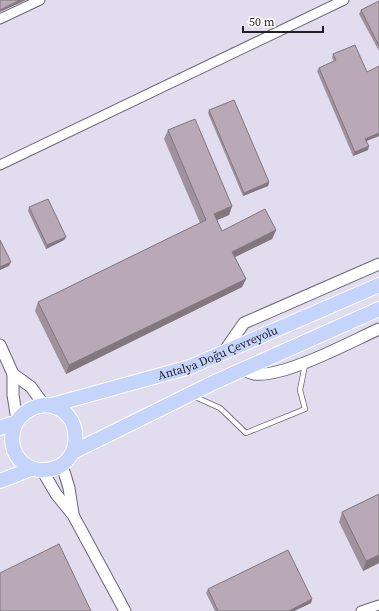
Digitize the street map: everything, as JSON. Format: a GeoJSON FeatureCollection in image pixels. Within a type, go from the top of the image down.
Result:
{"type":"FeatureCollection","features":[{"type":"Feature","properties":{"kind":"main road","name":"Antalya Doğu Çevreyolu"},"geometry":{"type":"LineString","coordinates":[[48,405],[190,367],[379,285]]}},
{"type":"Feature","properties":{"kind":"main road","name":"Antalya Doğu Çevreyolu"},"geometry":{"type":"LineString","coordinates":[[73,452],[189,394],[379,309]]}},
{"type":"Feature","properties":{"kind":"main road"},"geometry":{"type":"LineString","coordinates":[[0,481],[36,469],[52,469],[62,465],[73,452],[76,442],[76,433],[73,424],[68,416],[60,410],[48,405],[29,409],[21,414],[16,421],[12,433],[12,444],[16,454],[36,469]]}},
{"type":"Feature","properties":{"kind":"main road"},"geometry":{"type":"LineString","coordinates":[[0,428],[16,421]]}},
{"type":"Feature","properties":{"kind":"street"},"geometry":{"type":"LineString","coordinates":[[0,19],[40,0]]}},
{"type":"Feature","properties":{"kind":"street"},"geometry":{"type":"LineString","coordinates":[[0,166],[344,0]]}},
{"type":"Feature","properties":{"kind":"street"},"geometry":{"type":"LineString","coordinates":[[223,353],[244,323],[379,264]]}},
{"type":"Feature","properties":{"kind":"street"},"geometry":{"type":"LineString","coordinates":[[242,370],[254,374],[269,374],[306,362],[379,329]]}},
{"type":"Feature","properties":{"kind":"street"},"geometry":{"type":"LineString","coordinates":[[0,345],[13,374],[13,395],[16,421]]}},
{"type":"Feature","properties":{"kind":"street"},"geometry":{"type":"LineString","coordinates":[[13,374],[31,388],[48,405]]}},
{"type":"Feature","properties":{"kind":"street"},"geometry":{"type":"LineString","coordinates":[[62,465],[69,488],[73,514]]}},
{"type":"Feature","properties":{"kind":"street"},"geometry":{"type":"LineString","coordinates":[[36,469],[73,514],[125,611]]}},
{"type":"Feature","properties":{"kind":"street"},"geometry":{"type":"LineString","coordinates":[[361,611],[379,605]]}},
{"type":"Feature","properties":{"kind":"lane"},"geometry":{"type":"LineString","coordinates":[[189,394],[220,408],[246,433],[305,409],[300,390],[306,362]]}},
{"type":"Feature","properties":{"kind":"building"},"geometry":{"type":"Polygon","coordinates":[[[0,0],[20,0],[0,10],[0,0]]]}},
{"type":"Feature","properties":{"kind":"building"},"geometry":{"type":"Polygon","coordinates":[[[379,1],[379,46],[361,10],[379,1]]]}},
{"type":"Feature","properties":{"kind":"building"},"geometry":{"type":"Polygon","coordinates":[[[355,45],[367,72],[379,66],[379,133],[365,139],[369,146],[355,152],[319,68],[336,60],[333,54],[355,45]]]}},
{"type":"Feature","properties":{"kind":"building"},"geometry":{"type":"Polygon","coordinates":[[[234,100],[269,182],[244,193],[209,110],[234,100]]]}},
{"type":"Feature","properties":{"kind":"building"},"geometry":{"type":"Polygon","coordinates":[[[195,119],[232,206],[214,214],[222,231],[265,209],[276,230],[232,252],[246,279],[69,365],[38,302],[206,220],[168,130],[195,119]]]}},
{"type":"Feature","properties":{"kind":"building"},"geometry":{"type":"Polygon","coordinates":[[[48,199],[66,237],[47,245],[29,207],[48,199]]]}},
{"type":"Feature","properties":{"kind":"building"},"geometry":{"type":"Polygon","coordinates":[[[0,240],[11,262],[0,267],[0,240]]]}},
{"type":"Feature","properties":{"kind":"building"},"geometry":{"type":"Polygon","coordinates":[[[379,494],[379,555],[366,561],[342,512],[379,494]]]}},
{"type":"Feature","properties":{"kind":"building"},"geometry":{"type":"Polygon","coordinates":[[[59,544],[91,611],[0,611],[0,573],[59,544]]]}},
{"type":"Feature","properties":{"kind":"building"},"geometry":{"type":"Polygon","coordinates":[[[288,550],[312,599],[289,611],[218,611],[208,589],[288,550]]]}}]}
